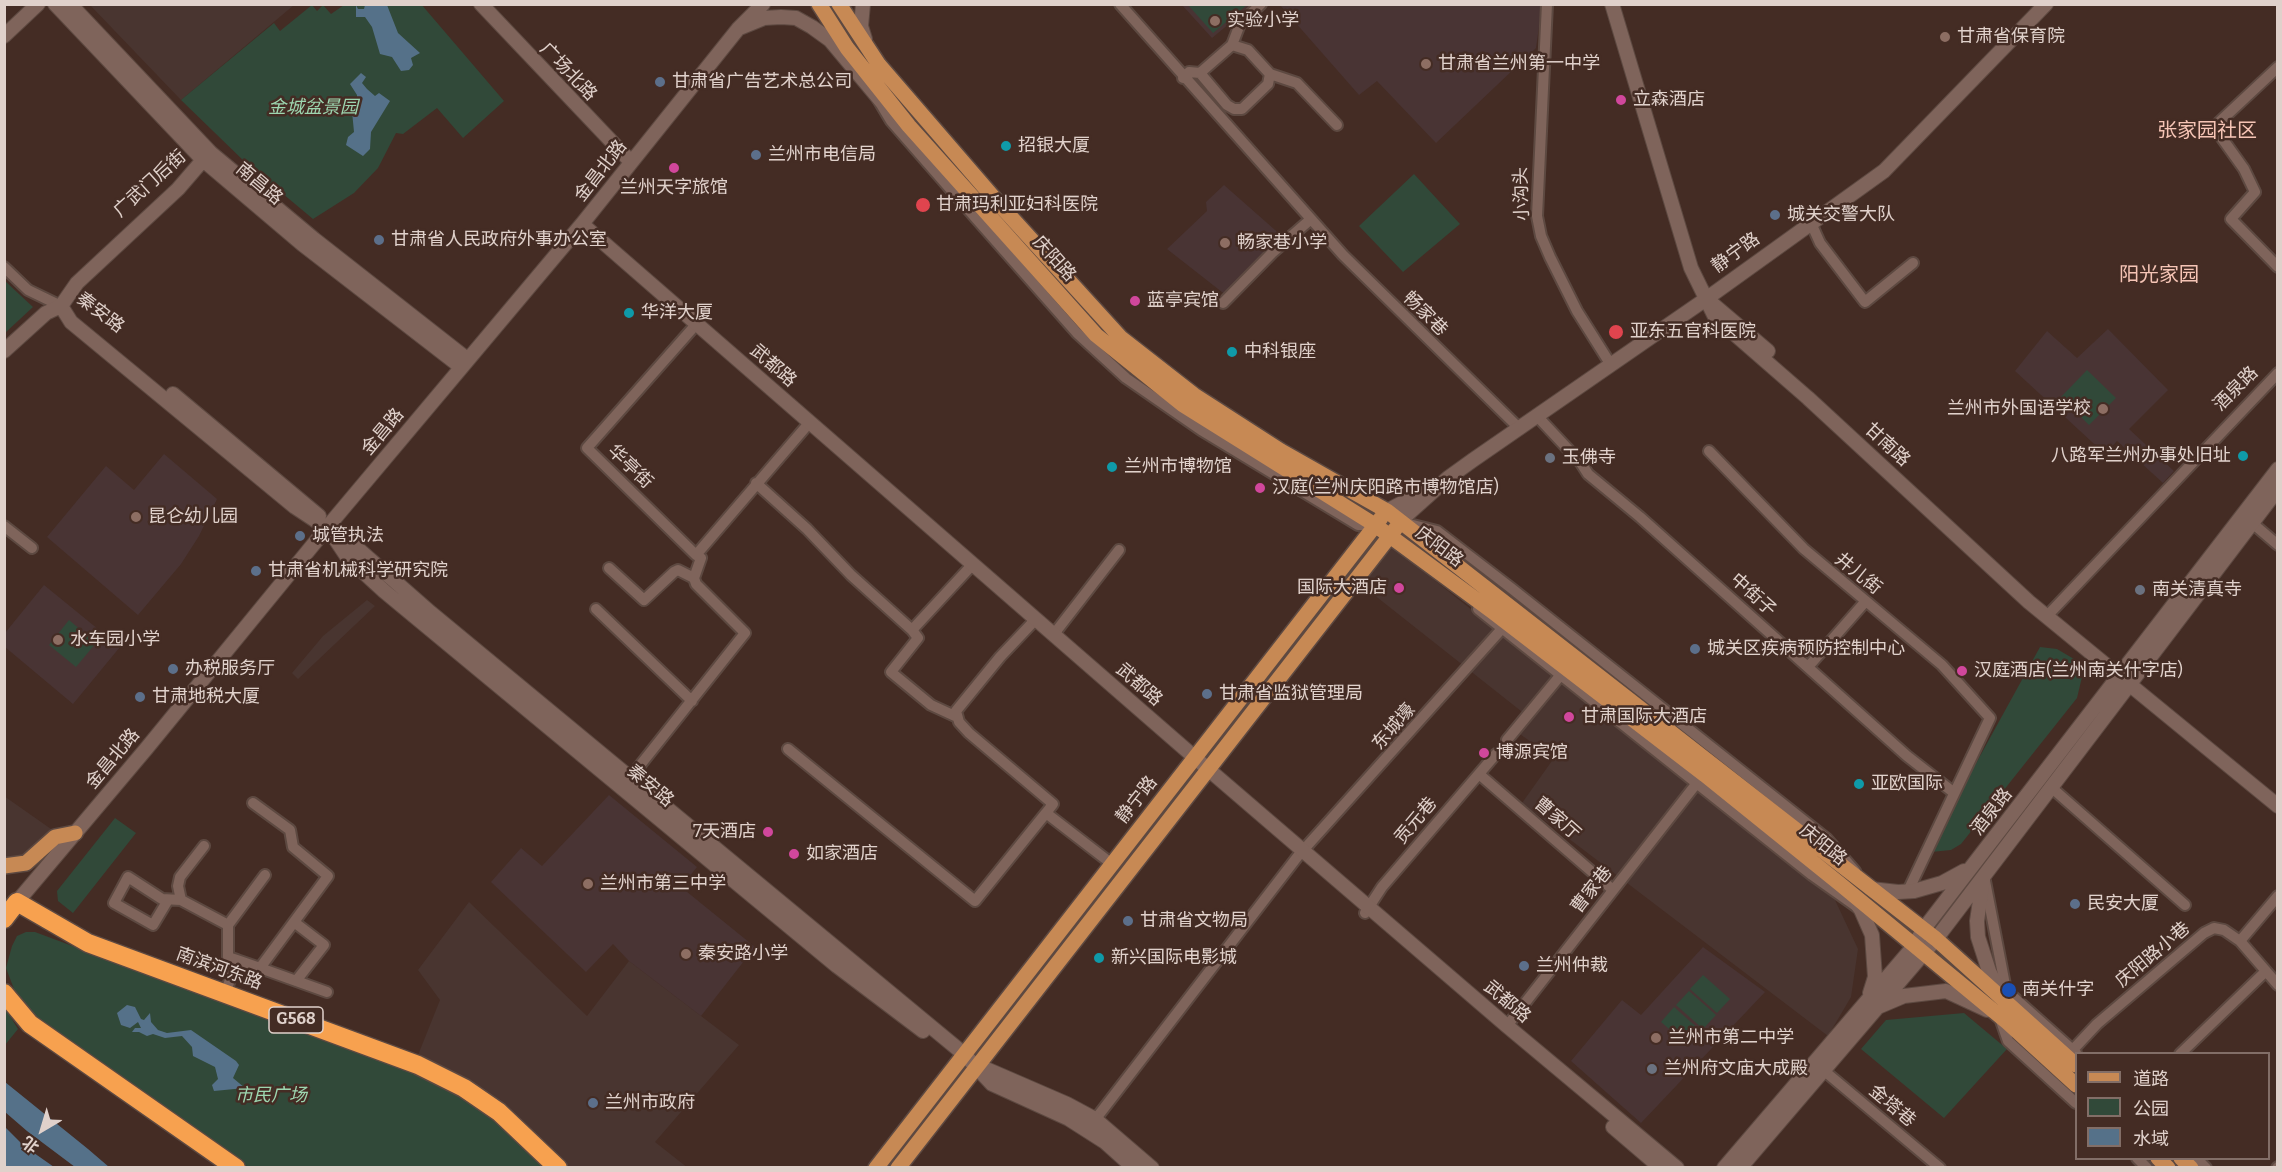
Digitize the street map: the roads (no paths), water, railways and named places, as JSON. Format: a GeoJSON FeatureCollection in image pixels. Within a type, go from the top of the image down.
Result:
{"type":"FeatureCollection","features":[{"type":"Feature","properties":{"kind":"highway"},"geometry":{"type":"LineString","coordinates":[[4,919],[11,898]]}},
{"type":"Feature","properties":{"kind":"highway","name":"南滨河东路"},"geometry":{"type":"LineString","coordinates":[[11,898],[88,943],[442,1076],[499,1112],[558,1167]]}},
{"type":"Feature","properties":{"kind":"highway"},"geometry":{"type":"LineString","coordinates":[[4,993],[30,1024],[169,1124],[236,1167]]}},
{"type":"Feature","properties":{"kind":"main road"},"geometry":{"type":"LineString","coordinates":[[4,36],[38,4]]}},
{"type":"Feature","properties":{"kind":"main road","name":"南昌路"},"geometry":{"type":"LineString","coordinates":[[55,4],[207,157],[314,238],[464,363]]}},
{"type":"Feature","properties":{"kind":"main road","name":"南昌路"},"geometry":{"type":"LineString","coordinates":[[70,4],[207,157]]}},
{"type":"Feature","properties":{"kind":"main road","name":"广场北路"},"geometry":{"type":"LineString","coordinates":[[481,4],[631,162]]}},
{"type":"Feature","properties":{"kind":"main road","name":"庆阳路"},"geometry":{"type":"LineString","coordinates":[[819,4],[847,48],[909,126],[1096,335],[1184,405],[1391,536],[1701,779],[1840,884],[1999,1015],[2075,1084]]}},
{"type":"Feature","properties":{"kind":"main road","name":"庆阳路"},"geometry":{"type":"LineString","coordinates":[[839,4],[879,65],[999,204],[1121,338],[1194,395],[1281,451],[1387,511],[1936,939],[2004,994],[2073,1056]]}},
{"type":"Feature","properties":{"kind":"main road"},"geometry":{"type":"LineString","coordinates":[[863,4],[861,26],[865,39],[879,65]]}},
{"type":"Feature","properties":{"kind":"main road","name":"甘南路"},"geometry":{"type":"LineString","coordinates":[[1612,4],[1691,268],[1706,299],[1725,312],[2041,601],[2048,615],[2277,806]]}},
{"type":"Feature","properties":{"kind":"main road","name":"静宁路"},"geometry":{"type":"LineString","coordinates":[[898,1167],[1391,536],[1400,521],[1448,478],[1706,299],[1884,171],[2046,4]]}},
{"type":"Feature","properties":{"kind":"main road","name":"金昌北路"},"geometry":{"type":"LineString","coordinates":[[464,363],[580,227],[757,7]]}},
{"type":"Feature","properties":{"kind":"main road"},"geometry":{"type":"LineString","coordinates":[[738,29],[764,18],[796,18],[830,40],[876,96],[909,126]]}},
{"type":"Feature","properties":{"kind":"main road","name":"广武门后街"},"geometry":{"type":"LineString","coordinates":[[61,306],[77,282],[178,189],[207,157]]}},
{"type":"Feature","properties":{"kind":"main road","name":"武都路"},"geometry":{"type":"LineString","coordinates":[[580,227],[692,329],[808,425]]}},
{"type":"Feature","properties":{"kind":"main road","name":"武都路"},"geometry":{"type":"LineString","coordinates":[[580,227],[1661,1167]]}},
{"type":"Feature","properties":{"kind":"main road"},"geometry":{"type":"LineString","coordinates":[[4,351],[46,313],[61,306]]}},
{"type":"Feature","properties":{"kind":"main road","name":"秦安路"},"geometry":{"type":"LineString","coordinates":[[61,306],[71,322],[295,507],[357,548],[431,613],[964,1054],[977,1065],[992,1084],[1069,1119],[1092,1125]]}},
{"type":"Feature","properties":{"kind":"main road","name":"金昌路"},"geometry":{"type":"LineString","coordinates":[[327,527],[464,363]]}},
{"type":"Feature","properties":{"kind":"main road","name":"酒泉路"},"geometry":{"type":"LineString","coordinates":[[1724,1167],[1919,949],[1936,939],[2052,788],[2124,680],[2277,469]]}},
{"type":"Feature","properties":{"kind":"main road","name":"静宁路"},"geometry":{"type":"LineString","coordinates":[[876,1167],[1375,525],[1387,511],[1448,478]]}},
{"type":"Feature","properties":{"kind":"main road","name":"酒泉路"},"geometry":{"type":"LineString","coordinates":[[1919,949],[1923,930],[2277,489]]}},
{"type":"Feature","properties":{"kind":"main road","name":"金昌北路"},"geometry":{"type":"LineString","coordinates":[[11,898],[75,833],[327,527]]}},
{"type":"Feature","properties":{"kind":"main road","name":"秦安路"},"geometry":{"type":"LineString","coordinates":[[327,527],[348,558],[384,591],[819,951],[952,1053],[964,1054]]}},
{"type":"Feature","properties":{"kind":"main road","name":"武都路"},"geometry":{"type":"LineString","coordinates":[[1034,622],[1054,634],[1193,760]]}},
{"type":"Feature","properties":{"kind":"main road"},"geometry":{"type":"LineString","coordinates":[[4,866],[26,863],[55,837],[75,833]]}},
{"type":"Feature","properties":{"kind":"main road"},"geometry":{"type":"LineString","coordinates":[[1868,888],[1908,891],[1942,883],[1974,865]]}},
{"type":"Feature","properties":{"kind":"main road"},"geometry":{"type":"LineString","coordinates":[[1984,876],[1978,911],[1978,937],[1993,980],[2004,994]]}},
{"type":"Feature","properties":{"kind":"main road"},"geometry":{"type":"LineString","coordinates":[[1840,884],[1861,910],[1872,935],[1876,966],[1865,1011]]}},
{"type":"Feature","properties":{"kind":"main road","name":"武都路"},"geometry":{"type":"LineString","coordinates":[[1368,911],[1677,1167]]}},
{"type":"Feature","properties":{"kind":"main road"},"geometry":{"type":"LineString","coordinates":[[1865,1011],[1904,996],[1946,991],[1999,1015]]}},
{"type":"Feature","properties":{"kind":"main road","name":"酒泉路"},"geometry":{"type":"LineString","coordinates":[[1740,1167],[1822,1069],[1865,1011]]}},
{"type":"Feature","properties":{"kind":"main road"},"geometry":{"type":"LineString","coordinates":[[169,1124],[223,1167]]}},
{"type":"Feature","properties":{"kind":"main road"},"geometry":{"type":"LineString","coordinates":[[1092,1125],[1134,1167]]}},
{"type":"Feature","properties":{"kind":"main road"},"geometry":{"type":"LineString","coordinates":[[1092,1125],[1152,1167]]}},
{"type":"Feature","properties":{"kind":"street","name":"畅家巷"},"geometry":{"type":"LineString","coordinates":[[1120,4],[1183,78],[1311,219],[1391,303],[1519,428]]}},
{"type":"Feature","properties":{"kind":"street"},"geometry":{"type":"LineString","coordinates":[[1200,73],[1232,45],[1240,24],[1261,4]]}},
{"type":"Feature","properties":{"kind":"street","name":"小沟头"},"geometry":{"type":"LineString","coordinates":[[1547,4],[1537,216],[1541,236],[1566,290],[1611,365]]}},
{"type":"Feature","properties":{"kind":"street"},"geometry":{"type":"LineString","coordinates":[[1232,45],[1248,50],[1270,74],[1297,83],[1337,125]]}},
{"type":"Feature","properties":{"kind":"street"},"geometry":{"type":"LineString","coordinates":[[2277,67],[2214,127],[2244,169],[2255,192],[2231,219],[2277,267]]}},
{"type":"Feature","properties":{"kind":"street"},"geometry":{"type":"LineString","coordinates":[[1183,78],[1190,72],[1200,73],[1227,105],[1234,109],[1242,109],[1268,84],[1270,74]]}},
{"type":"Feature","properties":{"kind":"street"},"geometry":{"type":"LineString","coordinates":[[876,96],[891,121],[1077,333],[1126,378],[1201,430],[1358,525],[1375,525]]}},
{"type":"Feature","properties":{"kind":"street"},"geometry":{"type":"LineString","coordinates":[[1223,303],[1272,253],[1311,219]]}},
{"type":"Feature","properties":{"kind":"street"},"geometry":{"type":"LineString","coordinates":[[1811,223],[1820,243],[1865,302],[1913,263]]}},
{"type":"Feature","properties":{"kind":"street"},"geometry":{"type":"LineString","coordinates":[[4,267],[28,290],[61,306]]}},
{"type":"Feature","properties":{"kind":"street","name":"华亭街"},"geometry":{"type":"LineString","coordinates":[[692,329],[587,448],[696,555]]}},
{"type":"Feature","properties":{"kind":"street","name":"酒泉路"},"geometry":{"type":"LineString","coordinates":[[2048,615],[2277,373]]}},
{"type":"Feature","properties":{"kind":"street","name":"中街子"},"geometry":{"type":"LineString","coordinates":[[1538,416],[1581,463],[1588,474],[1907,756],[1953,792]]}},
{"type":"Feature","properties":{"kind":"street"},"geometry":{"type":"LineString","coordinates":[[694,579],[701,565],[701,558],[696,555],[808,425]]}},
{"type":"Feature","properties":{"kind":"street","name":"井儿街"},"geometry":{"type":"LineString","coordinates":[[1709,451],[1804,549],[1865,603],[1942,665],[1990,718],[1953,792]]}},
{"type":"Feature","properties":{"kind":"street"},"geometry":{"type":"LineString","coordinates":[[756,483],[807,529],[850,575],[912,630],[918,638],[891,672],[931,705],[957,717]]}},
{"type":"Feature","properties":{"kind":"street"},"geometry":{"type":"LineString","coordinates":[[2252,522],[2277,544]]}},
{"type":"Feature","properties":{"kind":"street"},"geometry":{"type":"LineString","coordinates":[[4,526],[32,548]]}},
{"type":"Feature","properties":{"kind":"street"},"geometry":{"type":"LineString","coordinates":[[1054,634],[1119,550]]}},
{"type":"Feature","properties":{"kind":"street"},"geometry":{"type":"LineString","coordinates":[[912,630],[971,567]]}},
{"type":"Feature","properties":{"kind":"street"},"geometry":{"type":"LineString","coordinates":[[609,568],[644,600],[678,570],[694,579],[696,584],[746,633],[630,778]]}},
{"type":"Feature","properties":{"kind":"street"},"geometry":{"type":"LineString","coordinates":[[1808,667],[1865,603]]}},
{"type":"Feature","properties":{"kind":"street"},"geometry":{"type":"LineString","coordinates":[[596,609],[692,701]]}},
{"type":"Feature","properties":{"kind":"street"},"geometry":{"type":"LineString","coordinates":[[788,749],[975,901],[1053,804],[969,733],[957,717],[956,711],[1000,657],[1034,622]]}},
{"type":"Feature","properties":{"kind":"street","name":"东城壕"},"geometry":{"type":"LineString","coordinates":[[1092,1125],[1301,853],[1505,626]]}},
{"type":"Feature","properties":{"kind":"street"},"geometry":{"type":"LineString","coordinates":[[1508,740],[1564,672]]}},
{"type":"Feature","properties":{"kind":"street","name":"贡元巷"},"geometry":{"type":"LineString","coordinates":[[1368,911],[1382,887],[1496,754]]}},
{"type":"Feature","properties":{"kind":"street","name":"曹家厅"},"geometry":{"type":"LineString","coordinates":[[1479,774],[1613,890]]}},
{"type":"Feature","properties":{"kind":"street"},"geometry":{"type":"LineString","coordinates":[[1701,779],[1812,875],[1861,910]]}},
{"type":"Feature","properties":{"kind":"street","name":"曹家巷"},"geometry":{"type":"LineString","coordinates":[[1507,1026],[1701,779]]}},
{"type":"Feature","properties":{"kind":"street"},"geometry":{"type":"LineString","coordinates":[[2052,788],[2185,905]]}},
{"type":"Feature","properties":{"kind":"street"},"geometry":{"type":"LineString","coordinates":[[1908,891],[1953,792]]}},
{"type":"Feature","properties":{"kind":"street"},"geometry":{"type":"LineString","coordinates":[[253,803],[290,830],[293,847],[328,876],[260,968]]}},
{"type":"Feature","properties":{"kind":"street"},"geometry":{"type":"LineString","coordinates":[[1046,813],[1112,864]]}},
{"type":"Feature","properties":{"kind":"street"},"geometry":{"type":"LineString","coordinates":[[181,900],[178,886],[180,878],[204,846]]}},
{"type":"Feature","properties":{"kind":"street"},"geometry":{"type":"LineString","coordinates":[[265,875],[228,925],[228,957],[327,992]]}},
{"type":"Feature","properties":{"kind":"street"},"geometry":{"type":"LineString","coordinates":[[1984,876],[2004,994]]}},
{"type":"Feature","properties":{"kind":"street"},"geometry":{"type":"LineString","coordinates":[[168,900],[153,925],[114,903],[129,877],[168,900],[181,900],[228,925]]}},
{"type":"Feature","properties":{"kind":"street"},"geometry":{"type":"LineString","coordinates":[[2277,896],[2240,941],[2277,985]]}},
{"type":"Feature","properties":{"kind":"street"},"geometry":{"type":"LineString","coordinates":[[294,922],[324,945],[297,981]]}},
{"type":"Feature","properties":{"kind":"street","name":"庆阳路小巷"},"geometry":{"type":"LineString","coordinates":[[2076,1052],[2097,1024],[2204,933],[2214,928],[2224,930],[2240,941]]}},
{"type":"Feature","properties":{"kind":"street"},"geometry":{"type":"LineString","coordinates":[[225,994],[237,960]]}},
{"type":"Feature","properties":{"kind":"street"},"geometry":{"type":"LineString","coordinates":[[2181,1052],[2266,971]]}},
{"type":"Feature","properties":{"kind":"street"},"geometry":{"type":"LineString","coordinates":[[1999,1015],[2008,1041],[2075,1102]]}},
{"type":"Feature","properties":{"kind":"street","name":"金塔巷"},"geometry":{"type":"LineString","coordinates":[[1822,1069],[1940,1167]]}},
{"type":"Feature","properties":{"kind":"water"},"geometry":{"type":"Polygon","coordinates":[[[356,5],[358,9],[364,9],[365,5],[387,5],[398,33],[420,53],[411,58],[413,65],[409,70],[401,71],[392,57],[380,54],[372,27],[365,17],[356,17],[356,5]]]}},
{"type":"Feature","properties":{"kind":"water"},"geometry":{"type":"Polygon","coordinates":[[[361,73],[366,77],[362,83],[367,89],[375,96],[379,93],[390,101],[371,132],[370,149],[363,156],[346,145],[348,137],[354,132],[352,111],[357,102],[357,95],[350,84],[361,73]]]}},
{"type":"Feature","properties":{"kind":"water"},"geometry":{"type":"Polygon","coordinates":[[[127,1005],[135,1007],[141,1019],[144,1020],[150,1013],[151,1022],[158,1030],[167,1033],[191,1030],[236,1061],[239,1065],[233,1078],[245,1088],[214,1091],[212,1085],[218,1079],[215,1067],[193,1056],[192,1047],[182,1036],[165,1038],[153,1034],[147,1036],[139,1032],[132,1032],[135,1028],[141,1028],[138,1022],[130,1028],[121,1025],[117,1013],[127,1005]]]}},
{"type":"Feature","properties":{"kind":"water"},"geometry":{"type":"Polygon","coordinates":[[[5,1082],[109,1167],[75,1167],[27,1131],[5,1112],[5,1082]]]}},
{"type":"Feature","properties":{"kind":"water"},"geometry":{"type":"Polygon","coordinates":[[[5,1127],[24,1146],[54,1167],[5,1167],[5,1127]]]}},
{"type":"Feature","properties":{"kind":"waterway"},"geometry":{"type":"LineString","coordinates":[[245,1087],[255,1099],[275,1096]]}},
{"type":"Feature","properties":{"kind":"tunnel"},"geometry":{"type":"LineString","coordinates":[[1496,754],[1507,740]]}},
{"type":"Feature","properties":{"kind":"place","name":"实验小学"},"geometry":{"type":"Point","coordinates":[1215,21]}},
{"type":"Feature","properties":{"kind":"place","name":"甘肃省保育院"},"geometry":{"type":"Point","coordinates":[1945,37]}},
{"type":"Feature","properties":{"kind":"place","name":"甘肃省兰州第一中学"},"geometry":{"type":"Point","coordinates":[1426,64]}},
{"type":"Feature","properties":{"kind":"place","name":"甘肃省广告艺术总公司"},"geometry":{"type":"Point","coordinates":[660,82]}},
{"type":"Feature","properties":{"kind":"place","name":"立森酒店"},"geometry":{"type":"Point","coordinates":[1621,100]}},
{"type":"Feature","properties":{"kind":"place","name":"招银大厦"},"geometry":{"type":"Point","coordinates":[1006,146]}},
{"type":"Feature","properties":{"kind":"place","name":"兰州市电信局"},"geometry":{"type":"Point","coordinates":[756,155]}},
{"type":"Feature","properties":{"kind":"place","name":"兰州天字旅馆"},"geometry":{"type":"Point","coordinates":[674,168]}},
{"type":"Feature","properties":{"kind":"place","name":"甘肃玛利亚妇科医院"},"geometry":{"type":"Point","coordinates":[923,205]}},
{"type":"Feature","properties":{"kind":"place","name":"城关交警大队"},"geometry":{"type":"Point","coordinates":[1775,215]}},
{"type":"Feature","properties":{"kind":"place","name":"甘肃省人民政府外事办公室"},"geometry":{"type":"Point","coordinates":[379,240]}},
{"type":"Feature","properties":{"kind":"place","name":"畅家巷小学"},"geometry":{"type":"Point","coordinates":[1225,243]}},
{"type":"Feature","properties":{"kind":"place","name":"蓝亭宾馆"},"geometry":{"type":"Point","coordinates":[1135,301]}},
{"type":"Feature","properties":{"kind":"place","name":"华洋大厦"},"geometry":{"type":"Point","coordinates":[629,313]}},
{"type":"Feature","properties":{"kind":"place","name":"亚东五官科医院"},"geometry":{"type":"Point","coordinates":[1616,332]}},
{"type":"Feature","properties":{"kind":"place","name":"中科银座"},"geometry":{"type":"Point","coordinates":[1232,352]}},
{"type":"Feature","properties":{"kind":"place","name":"兰州市外国语学校"},"geometry":{"type":"Point","coordinates":[2103,409]}},
{"type":"Feature","properties":{"kind":"place","name":"八路军兰州办事处旧址"},"geometry":{"type":"Point","coordinates":[2243,456]}},
{"type":"Feature","properties":{"kind":"place","name":"玉佛寺"},"geometry":{"type":"Point","coordinates":[1550,458]}},
{"type":"Feature","properties":{"kind":"place","name":"兰州市博物馆"},"geometry":{"type":"Point","coordinates":[1112,467]}},
{"type":"Feature","properties":{"kind":"place","name":"汉庭(兰州庆阳路市博物馆店)"},"geometry":{"type":"Point","coordinates":[1260,488]}},
{"type":"Feature","properties":{"kind":"place","name":"昆仑幼儿园"},"geometry":{"type":"Point","coordinates":[136,517]}},
{"type":"Feature","properties":{"kind":"place","name":"城管执法"},"geometry":{"type":"Point","coordinates":[300,536]}},
{"type":"Feature","properties":{"kind":"place","name":"甘肃省机械科学研究院"},"geometry":{"type":"Point","coordinates":[256,571]}},
{"type":"Feature","properties":{"kind":"place","name":"国际大酒店"},"geometry":{"type":"Point","coordinates":[1399,588]}},
{"type":"Feature","properties":{"kind":"place","name":"南关清真寺"},"geometry":{"type":"Point","coordinates":[2140,590]}},
{"type":"Feature","properties":{"kind":"place","name":"水车园小学"},"geometry":{"type":"Point","coordinates":[58,640]}},
{"type":"Feature","properties":{"kind":"place","name":"城关区疾病预防控制中心"},"geometry":{"type":"Point","coordinates":[1695,649]}},
{"type":"Feature","properties":{"kind":"place","name":"办税服务厅"},"geometry":{"type":"Point","coordinates":[173,669]}},
{"type":"Feature","properties":{"kind":"place","name":"汉庭酒店(兰州南关什字店)"},"geometry":{"type":"Point","coordinates":[1962,671]}},
{"type":"Feature","properties":{"kind":"place","name":"甘肃省监狱管理局"},"geometry":{"type":"Point","coordinates":[1207,694]}},
{"type":"Feature","properties":{"kind":"place","name":"甘肃地税大厦"},"geometry":{"type":"Point","coordinates":[140,697]}},
{"type":"Feature","properties":{"kind":"place","name":"甘肃国际大酒店"},"geometry":{"type":"Point","coordinates":[1569,717]}},
{"type":"Feature","properties":{"kind":"place","name":"博源宾馆"},"geometry":{"type":"Point","coordinates":[1484,753]}},
{"type":"Feature","properties":{"kind":"place","name":"亚欧国际"},"geometry":{"type":"Point","coordinates":[1859,784]}},
{"type":"Feature","properties":{"kind":"place","name":"7天酒店"},"geometry":{"type":"Point","coordinates":[768,832]}},
{"type":"Feature","properties":{"kind":"place","name":"如家酒店"},"geometry":{"type":"Point","coordinates":[794,854]}},
{"type":"Feature","properties":{"kind":"place","name":"兰州市第三中学"},"geometry":{"type":"Point","coordinates":[588,884]}},
{"type":"Feature","properties":{"kind":"place","name":"民安大厦"},"geometry":{"type":"Point","coordinates":[2075,904]}},
{"type":"Feature","properties":{"kind":"place","name":"甘肃省文物局"},"geometry":{"type":"Point","coordinates":[1128,921]}},
{"type":"Feature","properties":{"kind":"place","name":"秦安路小学"},"geometry":{"type":"Point","coordinates":[686,954]}},
{"type":"Feature","properties":{"kind":"place","name":"新兴国际电影城"},"geometry":{"type":"Point","coordinates":[1099,958]}},
{"type":"Feature","properties":{"kind":"place","name":"兰州仲裁"},"geometry":{"type":"Point","coordinates":[1524,966]}},
{"type":"Feature","properties":{"kind":"place","name":"南关什字"},"geometry":{"type":"Point","coordinates":[2009,990]}},
{"type":"Feature","properties":{"kind":"place","name":"兰州市第二中学"},"geometry":{"type":"Point","coordinates":[1656,1038]}},
{"type":"Feature","properties":{"kind":"place","name":"兰州府文庙大成殿"},"geometry":{"type":"Point","coordinates":[1652,1069]}},
{"type":"Feature","properties":{"kind":"place","name":"兰州市政府"},"geometry":{"type":"Point","coordinates":[593,1103]}},
{"type":"Feature","properties":{"kind":"district","name":"张家园社区"},"geometry":{"type":"Point","coordinates":[2207,131]}},
{"type":"Feature","properties":{"kind":"district","name":"阳光家园"},"geometry":{"type":"Point","coordinates":[2159,275]}},
{"type":"Feature","properties":{"kind":"park label","name":"金城盆景园"},"geometry":{"type":"Point","coordinates":[313,108]}},
{"type":"Feature","properties":{"kind":"park label","name":"市民广场"},"geometry":{"type":"Point","coordinates":[271,1096]}}]}
